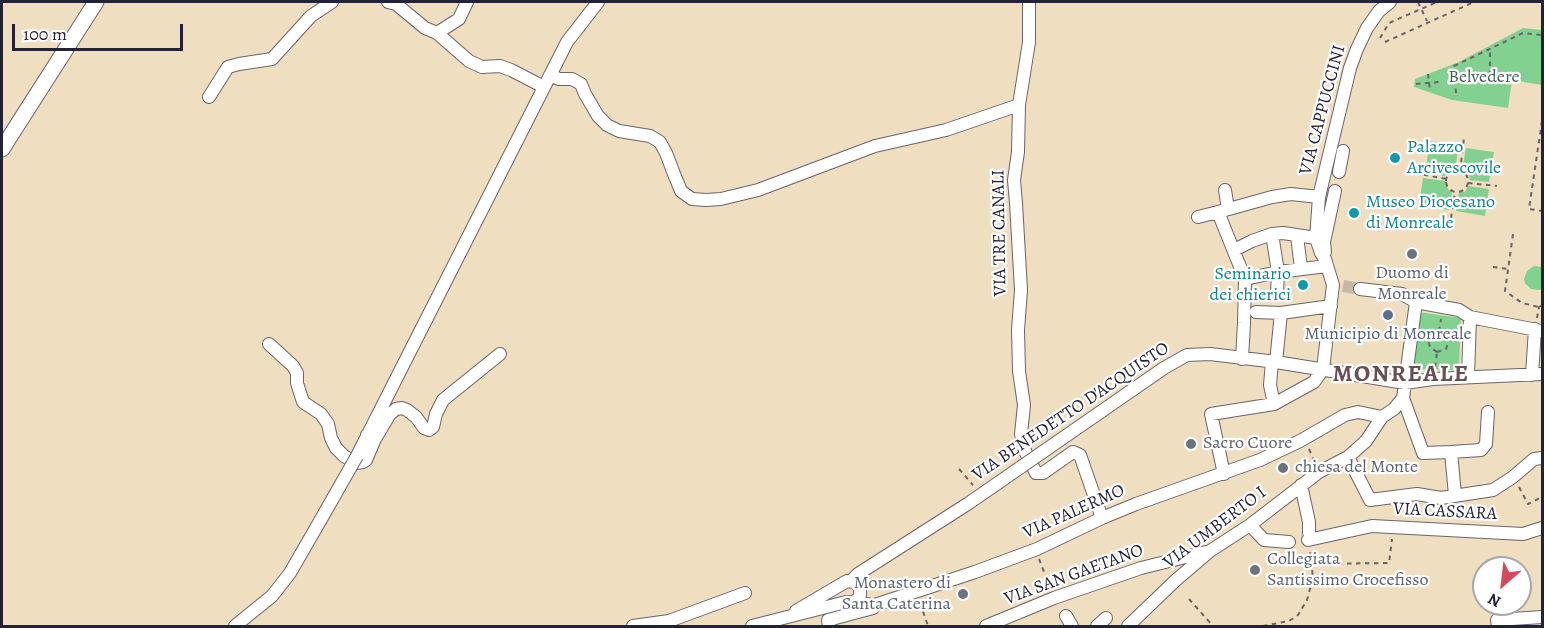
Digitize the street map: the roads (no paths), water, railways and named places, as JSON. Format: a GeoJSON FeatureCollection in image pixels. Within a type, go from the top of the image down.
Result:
{"type":"FeatureCollection","features":[{"type":"Feature","properties":{"kind":"main road"},"geometry":{"type":"LineString","coordinates":[[2,149],[96,2]]}},
{"type":"Feature","properties":{"kind":"street"},"geometry":{"type":"LineString","coordinates":[[209,96],[228,67],[272,59],[311,16],[332,2]]}},
{"type":"Feature","properties":{"kind":"street"},"geometry":{"type":"LineString","coordinates":[[393,2],[425,28],[437,33],[469,61],[482,67],[500,66],[547,81],[572,79],[581,84],[598,116],[607,125],[619,130],[650,136],[660,142],[681,191],[692,199],[721,199],[758,190],[875,146],[946,130],[1019,105]]}},
{"type":"Feature","properties":{"kind":"street"},"geometry":{"type":"LineString","coordinates":[[437,33],[459,19],[467,2]]}},
{"type":"Feature","properties":{"kind":"street"},"geometry":{"type":"LineString","coordinates":[[269,344],[293,366],[297,373],[297,383],[303,402],[321,414],[328,424],[336,448],[356,463],[366,460],[370,454],[371,437],[547,81],[567,42],[598,2]]}},
{"type":"Feature","properties":{"kind":"street","name":"VIA TRE CANALI"},"geometry":{"type":"LineString","coordinates":[[1026,464],[1021,435],[1024,405],[1019,371],[1018,330],[1021,290],[1014,180],[1018,152],[1019,105],[1029,42],[1029,2]]}},
{"type":"Feature","properties":{"kind":"street","name":"VIA CAPPUCCINI"},"geometry":{"type":"LineString","coordinates":[[1316,238],[1319,197],[1350,68],[1367,28],[1379,11],[1390,2]]}},
{"type":"Feature","properties":{"kind":"street"},"geometry":{"type":"LineString","coordinates":[[1339,172],[1343,151]]}},
{"type":"Feature","properties":{"kind":"street"},"geometry":{"type":"LineString","coordinates":[[1225,190],[1223,211],[1245,279],[1250,311],[1242,359]]}},
{"type":"Feature","properties":{"kind":"street"},"geometry":{"type":"LineString","coordinates":[[1326,263],[1324,242],[1335,191]]}},
{"type":"Feature","properties":{"kind":"street"},"geometry":{"type":"LineString","coordinates":[[1198,217],[1272,197],[1291,194],[1319,197]]}},
{"type":"Feature","properties":{"kind":"street"},"geometry":{"type":"LineString","coordinates":[[1224,474],[1211,414],[1274,404],[1314,382],[1323,369],[1331,306],[1338,286],[1316,238],[1283,232],[1252,241],[1234,250]]}},
{"type":"Feature","properties":{"kind":"street"},"geometry":{"type":"LineString","coordinates":[[1272,234],[1278,272],[1277,293]]}},
{"type":"Feature","properties":{"kind":"street"},"geometry":{"type":"LineString","coordinates":[[1297,236],[1302,268]]}},
{"type":"Feature","properties":{"kind":"street"},"geometry":{"type":"LineString","coordinates":[[1245,279],[1326,263]]}},
{"type":"Feature","properties":{"kind":"street"},"geometry":{"type":"LineString","coordinates":[[1360,289],[1402,294],[1416,302],[1459,310],[1470,317],[1539,330],[1537,375]]}},
{"type":"Feature","properties":{"kind":"street"},"geometry":{"type":"LineString","coordinates":[[1416,302],[1403,398],[1424,453],[1481,450],[1486,444],[1488,412]]}},
{"type":"Feature","properties":{"kind":"street"},"geometry":{"type":"LineString","coordinates":[[1250,311],[1281,313],[1331,306]]}},
{"type":"Feature","properties":{"kind":"street"},"geometry":{"type":"LineString","coordinates":[[1274,404],[1270,386],[1281,313]]}},
{"type":"Feature","properties":{"kind":"street"},"geometry":{"type":"LineString","coordinates":[[1468,377],[1470,317]]}},
{"type":"Feature","properties":{"kind":"street"},"geometry":{"type":"LineString","coordinates":[[235,627],[272,596],[290,573],[357,456],[390,414],[402,408],[416,417],[424,428],[429,430],[433,428],[436,414],[443,400],[500,354]]}},
{"type":"Feature","properties":{"kind":"street","name":"VIA BENEDETTO D'ACQUISTO"},"geometry":{"type":"LineString","coordinates":[[783,619],[846,584],[969,503],[1164,368],[1187,355],[1210,354],[1274,362],[1405,383],[1433,379],[1537,375]]}},
{"type":"Feature","properties":{"kind":"street"},"geometry":{"type":"LineString","coordinates":[[1382,417],[1394,409],[1403,398]]}},
{"type":"Feature","properties":{"kind":"street","name":"VIA PALERMO"},"geometry":{"type":"LineString","coordinates":[[850,602],[875,604],[1018,557],[1136,504],[1260,460],[1345,415],[1358,412],[1382,417]]}},
{"type":"Feature","properties":{"kind":"street","name":"VIA UMBERTO I"},"geometry":{"type":"LineString","coordinates":[[1128,627],[1176,580],[1210,551],[1250,525],[1319,472],[1348,457],[1366,441],[1382,417]]}},
{"type":"Feature","properties":{"kind":"street"},"geometry":{"type":"LineString","coordinates":[[1026,464],[1036,473],[1043,472],[1073,452],[1080,454],[1102,518]]}},
{"type":"Feature","properties":{"kind":"street"},"geometry":{"type":"LineString","coordinates":[[1451,452],[1455,495]]}},
{"type":"Feature","properties":{"kind":"street"},"geometry":{"type":"LineString","coordinates":[[1348,457],[1370,500],[1417,494],[1441,498],[1493,490],[1534,459],[1542,458]]}},
{"type":"Feature","properties":{"kind":"street","name":"VIA CASSARA"},"geometry":{"type":"LineString","coordinates":[[1301,485],[1310,522],[1308,537],[1372,526],[1523,534],[1542,528]]}},
{"type":"Feature","properties":{"kind":"street"},"geometry":{"type":"LineString","coordinates":[[1250,525],[1264,540],[1289,542]]}},
{"type":"Feature","properties":{"kind":"street","name":"VIA SAN GAETANO"},"geometry":{"type":"LineString","coordinates":[[986,627],[1054,598],[1141,568],[1210,551]]}},
{"type":"Feature","properties":{"kind":"street"},"geometry":{"type":"LineString","coordinates":[[752,627],[850,602],[859,598],[861,591],[858,585],[846,584],[839,594],[840,598],[850,602]]}},
{"type":"Feature","properties":{"kind":"street"},"geometry":{"type":"LineString","coordinates":[[633,627],[668,624],[745,593]]}},
{"type":"Feature","properties":{"kind":"street"},"geometry":{"type":"LineString","coordinates":[[830,627],[828,620],[874,607],[875,604]]}},
{"type":"Feature","properties":{"kind":"street"},"geometry":{"type":"LineString","coordinates":[[1497,623],[1542,617]]}},
{"type":"Feature","properties":{"kind":"tunnel"},"geometry":{"type":"LineString","coordinates":[[1343,286],[1360,289]]}},
{"type":"Feature","properties":{"kind":"place","name":"Palazzo Arcivescovile"},"geometry":{"type":"Point","coordinates":[1395,158]}},
{"type":"Feature","properties":{"kind":"place","name":"Museo Diocesano di Monreale"},"geometry":{"type":"Point","coordinates":[1354,213]}},
{"type":"Feature","properties":{"kind":"place","name":"Duomo di Monreale"},"geometry":{"type":"Point","coordinates":[1412,254]}},
{"type":"Feature","properties":{"kind":"place","name":"Seminario dei chierici"},"geometry":{"type":"Point","coordinates":[1303,285]}},
{"type":"Feature","properties":{"kind":"place","name":"Municipio di Monreale"},"geometry":{"type":"Point","coordinates":[1388,315]}},
{"type":"Feature","properties":{"kind":"place","name":"Sacro Cuore"},"geometry":{"type":"Point","coordinates":[1191,444]}},
{"type":"Feature","properties":{"kind":"place","name":"chiesa del Monte"},"geometry":{"type":"Point","coordinates":[1283,468]}},
{"type":"Feature","properties":{"kind":"place","name":"Collegiata Santissimo Crocefisso"},"geometry":{"type":"Point","coordinates":[1255,570]}},
{"type":"Feature","properties":{"kind":"place","name":"Monastero di Santa Caterina"},"geometry":{"type":"Point","coordinates":[963,594]}},
{"type":"Feature","properties":{"kind":"district","name":"MONREALE"},"geometry":{"type":"Point","coordinates":[1401,375]}},
{"type":"Feature","properties":{"kind":"park label","name":"Belvedere"},"geometry":{"type":"Point","coordinates":[1484,78]}}]}
